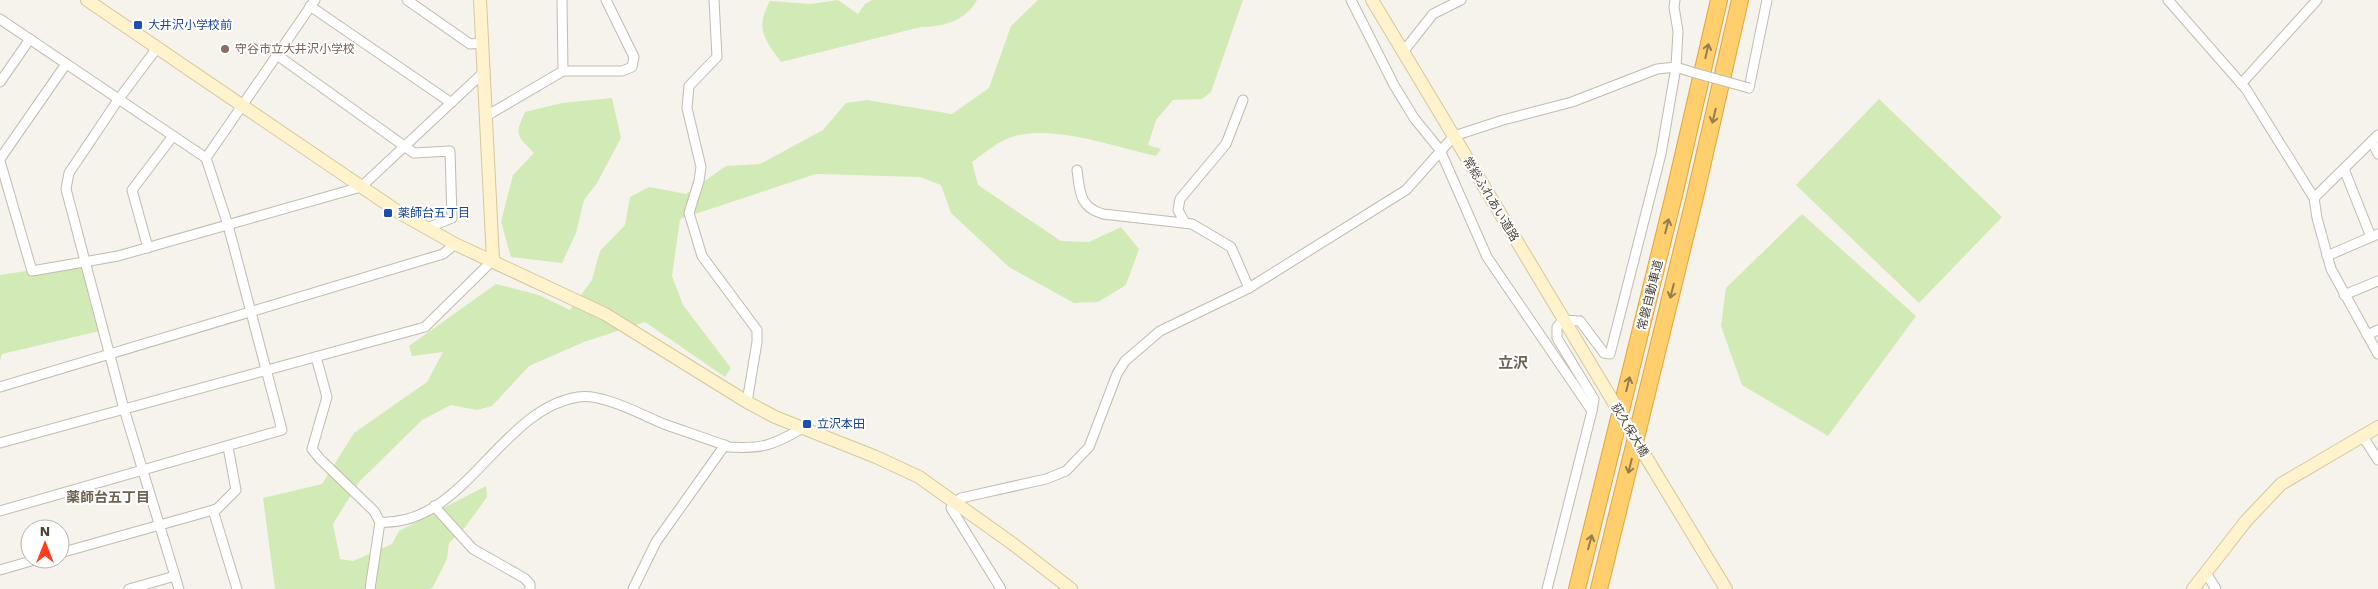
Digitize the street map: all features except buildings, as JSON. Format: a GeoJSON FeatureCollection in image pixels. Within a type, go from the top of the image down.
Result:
{"type":"FeatureCollection","features":[{"type":"Feature","properties":{"kind":"highway","name":"常磐自動車道"},"geometry":{"type":"LineString","coordinates":[[1577,589],[1674,195],[1719,0]]}},
{"type":"Feature","properties":{"kind":"highway","name":"常磐自動車道"},"geometry":{"type":"LineString","coordinates":[[1599,589],[1694,201],[1740,0]]}},
{"type":"Feature","properties":{"kind":"street"},"geometry":{"type":"LineString","coordinates":[[87,0],[361,187],[429,230],[605,314],[747,402],[801,429],[919,477],[1071,589]]}},
{"type":"Feature","properties":{"kind":"street"},"geometry":{"type":"LineString","coordinates":[[408,0],[470,44],[483,43]]}},
{"type":"Feature","properties":{"kind":"street"},"geometry":{"type":"LineString","coordinates":[[0,444],[425,327],[493,260],[488,116],[480,0]]}},
{"type":"Feature","properties":{"kind":"street"},"geometry":{"type":"LineString","coordinates":[[562,0],[563,71]]}},
{"type":"Feature","properties":{"kind":"street"},"geometry":{"type":"LineString","coordinates":[[488,116],[563,71],[622,71],[632,67],[634,57],[606,0]]}},
{"type":"Feature","properties":{"kind":"street"},"geometry":{"type":"LineString","coordinates":[[714,0],[717,57],[689,86],[687,108],[701,167],[699,181],[689,214],[702,256],[758,330],[758,342],[747,402]]}},
{"type":"Feature","properties":{"kind":"street"},"geometry":{"type":"LineString","coordinates":[[1351,0],[1394,85],[1414,118],[1440,150],[1487,257],[1592,411]]}},
{"type":"Feature","properties":{"kind":"street","name":"常総ふれあい道路"},"geometry":{"type":"LineString","coordinates":[[1372,0],[1611,398]]}},
{"type":"Feature","properties":{"kind":"street"},"geometry":{"type":"LineString","coordinates":[[1403,52],[1433,14],[1461,0]]}},
{"type":"Feature","properties":{"kind":"street"},"geometry":{"type":"LineString","coordinates":[[1547,589],[1594,399],[1557,338],[1557,326],[1563,320],[1580,320],[1604,353],[1610,354],[1661,154],[1676,67],[1678,31],[1674,7],[1675,0]]}},
{"type":"Feature","properties":{"kind":"street"},"geometry":{"type":"LineString","coordinates":[[1002,589],[951,508],[961,498],[1046,479],[1066,472],[1089,447],[1117,374],[1125,361],[1160,331],[1249,288],[1406,190],[1454,136],[1503,120],[1572,102],[1657,69],[1676,67],[1749,88],[1767,0]]}},
{"type":"Feature","properties":{"kind":"street"},"geometry":{"type":"LineString","coordinates":[[2168,0],[2241,84],[2314,198],[2317,218],[2331,269],[2378,354]]}},
{"type":"Feature","properties":{"kind":"street"},"geometry":{"type":"LineString","coordinates":[[2241,84],[2317,0]]}},
{"type":"Feature","properties":{"kind":"street"},"geometry":{"type":"LineString","coordinates":[[206,158],[312,3],[450,102]]}},
{"type":"Feature","properties":{"kind":"street"},"geometry":{"type":"LineString","coordinates":[[0,19],[206,158],[228,225],[282,430],[0,511]]}},
{"type":"Feature","properties":{"kind":"street"},"geometry":{"type":"LineString","coordinates":[[0,82],[30,39]]}},
{"type":"Feature","properties":{"kind":"street"},"geometry":{"type":"LineString","coordinates":[[157,48],[118,100],[69,173],[66,189],[111,354],[124,410],[179,589]]}},
{"type":"Feature","properties":{"kind":"street"},"geometry":{"type":"LineString","coordinates":[[277,55],[414,153],[450,151],[452,218],[432,226],[429,230]]}},
{"type":"Feature","properties":{"kind":"street"},"geometry":{"type":"LineString","coordinates":[[66,64],[0,160],[32,271],[118,256],[361,187],[406,147],[450,102],[485,72]]}},
{"type":"Feature","properties":{"kind":"street"},"geometry":{"type":"LineString","coordinates":[[1185,223],[1178,210],[1180,199],[1226,144],[1243,100]]}},
{"type":"Feature","properties":{"kind":"street"},"geometry":{"type":"LineString","coordinates":[[148,248],[132,190],[174,136]]}},
{"type":"Feature","properties":{"kind":"street"},"geometry":{"type":"LineString","coordinates":[[2314,198],[2375,138]]}},
{"type":"Feature","properties":{"kind":"street"},"geometry":{"type":"LineString","coordinates":[[2375,138],[2378,154]]}},
{"type":"Feature","properties":{"kind":"street"},"geometry":{"type":"LineString","coordinates":[[2327,256],[2375,236],[2344,169]]}},
{"type":"Feature","properties":{"kind":"street"},"geometry":{"type":"LineString","coordinates":[[1077,170],[1082,196],[1091,211],[1192,224],[1232,247],[1249,288]]}},
{"type":"Feature","properties":{"kind":"street"},"geometry":{"type":"LineString","coordinates":[[0,387],[443,254],[455,244]]}},
{"type":"Feature","properties":{"kind":"street"},"geometry":{"type":"LineString","coordinates":[[2344,295],[2378,281]]}},
{"type":"Feature","properties":{"kind":"street"},"geometry":{"type":"LineString","coordinates":[[2367,335],[2378,330]]}},
{"type":"Feature","properties":{"kind":"street"},"geometry":{"type":"LineString","coordinates":[[316,357],[327,397],[312,449],[374,511],[380,522],[370,589]]}},
{"type":"Feature","properties":{"kind":"street"},"geometry":{"type":"LineString","coordinates":[[380,522],[393,522],[425,512],[453,495],[516,432],[548,408],[578,396],[604,400],[725,446],[751,448],[774,445],[801,429]]}},
{"type":"Feature","properties":{"kind":"street","name":"荻久保大橋"},"geometry":{"type":"LineString","coordinates":[[1611,398],[1726,589]]}},
{"type":"Feature","properties":{"kind":"street"},"geometry":{"type":"LineString","coordinates":[[2193,589],[2246,521],[2281,484],[2378,427]]}},
{"type":"Feature","properties":{"kind":"street"},"geometry":{"type":"LineString","coordinates":[[2362,435],[2378,460]]}},
{"type":"Feature","properties":{"kind":"street"},"geometry":{"type":"LineString","coordinates":[[633,589],[656,542],[725,446]]}},
{"type":"Feature","properties":{"kind":"street"},"geometry":{"type":"LineString","coordinates":[[70,550],[217,508],[236,490],[228,447]]}},
{"type":"Feature","properties":{"kind":"street"},"geometry":{"type":"LineString","coordinates":[[434,506],[473,549],[524,578],[530,584],[530,589]]}},
{"type":"Feature","properties":{"kind":"street"},"geometry":{"type":"LineString","coordinates":[[213,510],[237,589]]}},
{"type":"Feature","properties":{"kind":"street"},"geometry":{"type":"LineString","coordinates":[[0,570],[20,564]]}},
{"type":"Feature","properties":{"kind":"street"},"geometry":{"type":"LineString","coordinates":[[2206,573],[2216,589]]}},
{"type":"Feature","properties":{"kind":"street"},"geometry":{"type":"LineString","coordinates":[[129,589],[175,576]]}},
{"type":"Feature","properties":{"kind":"green space"},"geometry":{"type":"Polygon","coordinates":[[[838,0],[858,14],[865,4],[872,0],[977,0],[967,13],[945,24],[921,27],[781,62],[766,40],[762,27],[765,11],[770,1],[811,4],[838,0]]]}},
{"type":"Feature","properties":{"kind":"green space"},"geometry":{"type":"Polygon","coordinates":[[[1038,0],[1243,0],[1211,92],[1202,99],[1173,100],[1156,120],[1148,145],[1161,149],[1156,156],[1085,138],[1048,133],[1031,133],[1003,140],[972,162],[978,185],[1061,241],[1089,242],[1121,227],[1139,249],[1126,285],[1098,302],[1074,303],[1009,267],[951,213],[941,185],[920,177],[816,174],[680,219],[672,276],[683,305],[731,368],[725,377],[645,322],[584,342],[529,366],[492,406],[477,410],[451,405],[422,420],[359,482],[333,524],[340,559],[353,561],[392,544],[399,531],[486,486],[487,497],[466,526],[449,543],[447,559],[433,587],[429,589],[275,589],[263,498],[322,484],[354,433],[427,382],[443,352],[412,356],[409,346],[496,284],[539,295],[570,310],[592,280],[600,251],[625,225],[630,197],[649,187],[686,194],[726,166],[760,164],[823,130],[846,103],[867,100],[952,114],[989,88],[1011,26],[1038,0]]]}},
{"type":"Feature","properties":{"kind":"green space"},"geometry":{"type":"Polygon","coordinates":[[[612,98],[621,138],[597,183],[584,200],[576,233],[562,263],[511,257],[501,222],[513,175],[534,153],[519,135],[519,126],[525,112],[562,103],[612,98]]]}},
{"type":"Feature","properties":{"kind":"green space"},"geometry":{"type":"Polygon","coordinates":[[[1879,99],[2002,217],[1919,303],[1796,185],[1879,99]]]}},
{"type":"Feature","properties":{"kind":"green space"},"geometry":{"type":"Polygon","coordinates":[[[1802,214],[1916,316],[1828,436],[1742,385],[1721,326],[1726,288],[1802,214]]]}},
{"type":"Feature","properties":{"kind":"green space"},"geometry":{"type":"Polygon","coordinates":[[[86,262],[104,330],[2,354],[0,361],[0,275],[86,262]]]}},
{"type":"Feature","properties":{"kind":"place","name":"大井沢小学校前"},"geometry":{"type":"Point","coordinates":[138,25]}},
{"type":"Feature","properties":{"kind":"place","name":"守谷市立大井沢小学校"},"geometry":{"type":"Point","coordinates":[225,49]}},
{"type":"Feature","properties":{"kind":"place","name":"薬師台五丁目"},"geometry":{"type":"Point","coordinates":[388,213]}},
{"type":"Feature","properties":{"kind":"place","name":"立沢本田"},"geometry":{"type":"Point","coordinates":[807,424]}},
{"type":"Feature","properties":{"kind":"district","name":"立沢"},"geometry":{"type":"Point","coordinates":[1513,363]}},
{"type":"Feature","properties":{"kind":"district","name":"薬師台五丁目"},"geometry":{"type":"Point","coordinates":[108,497]}}]}
